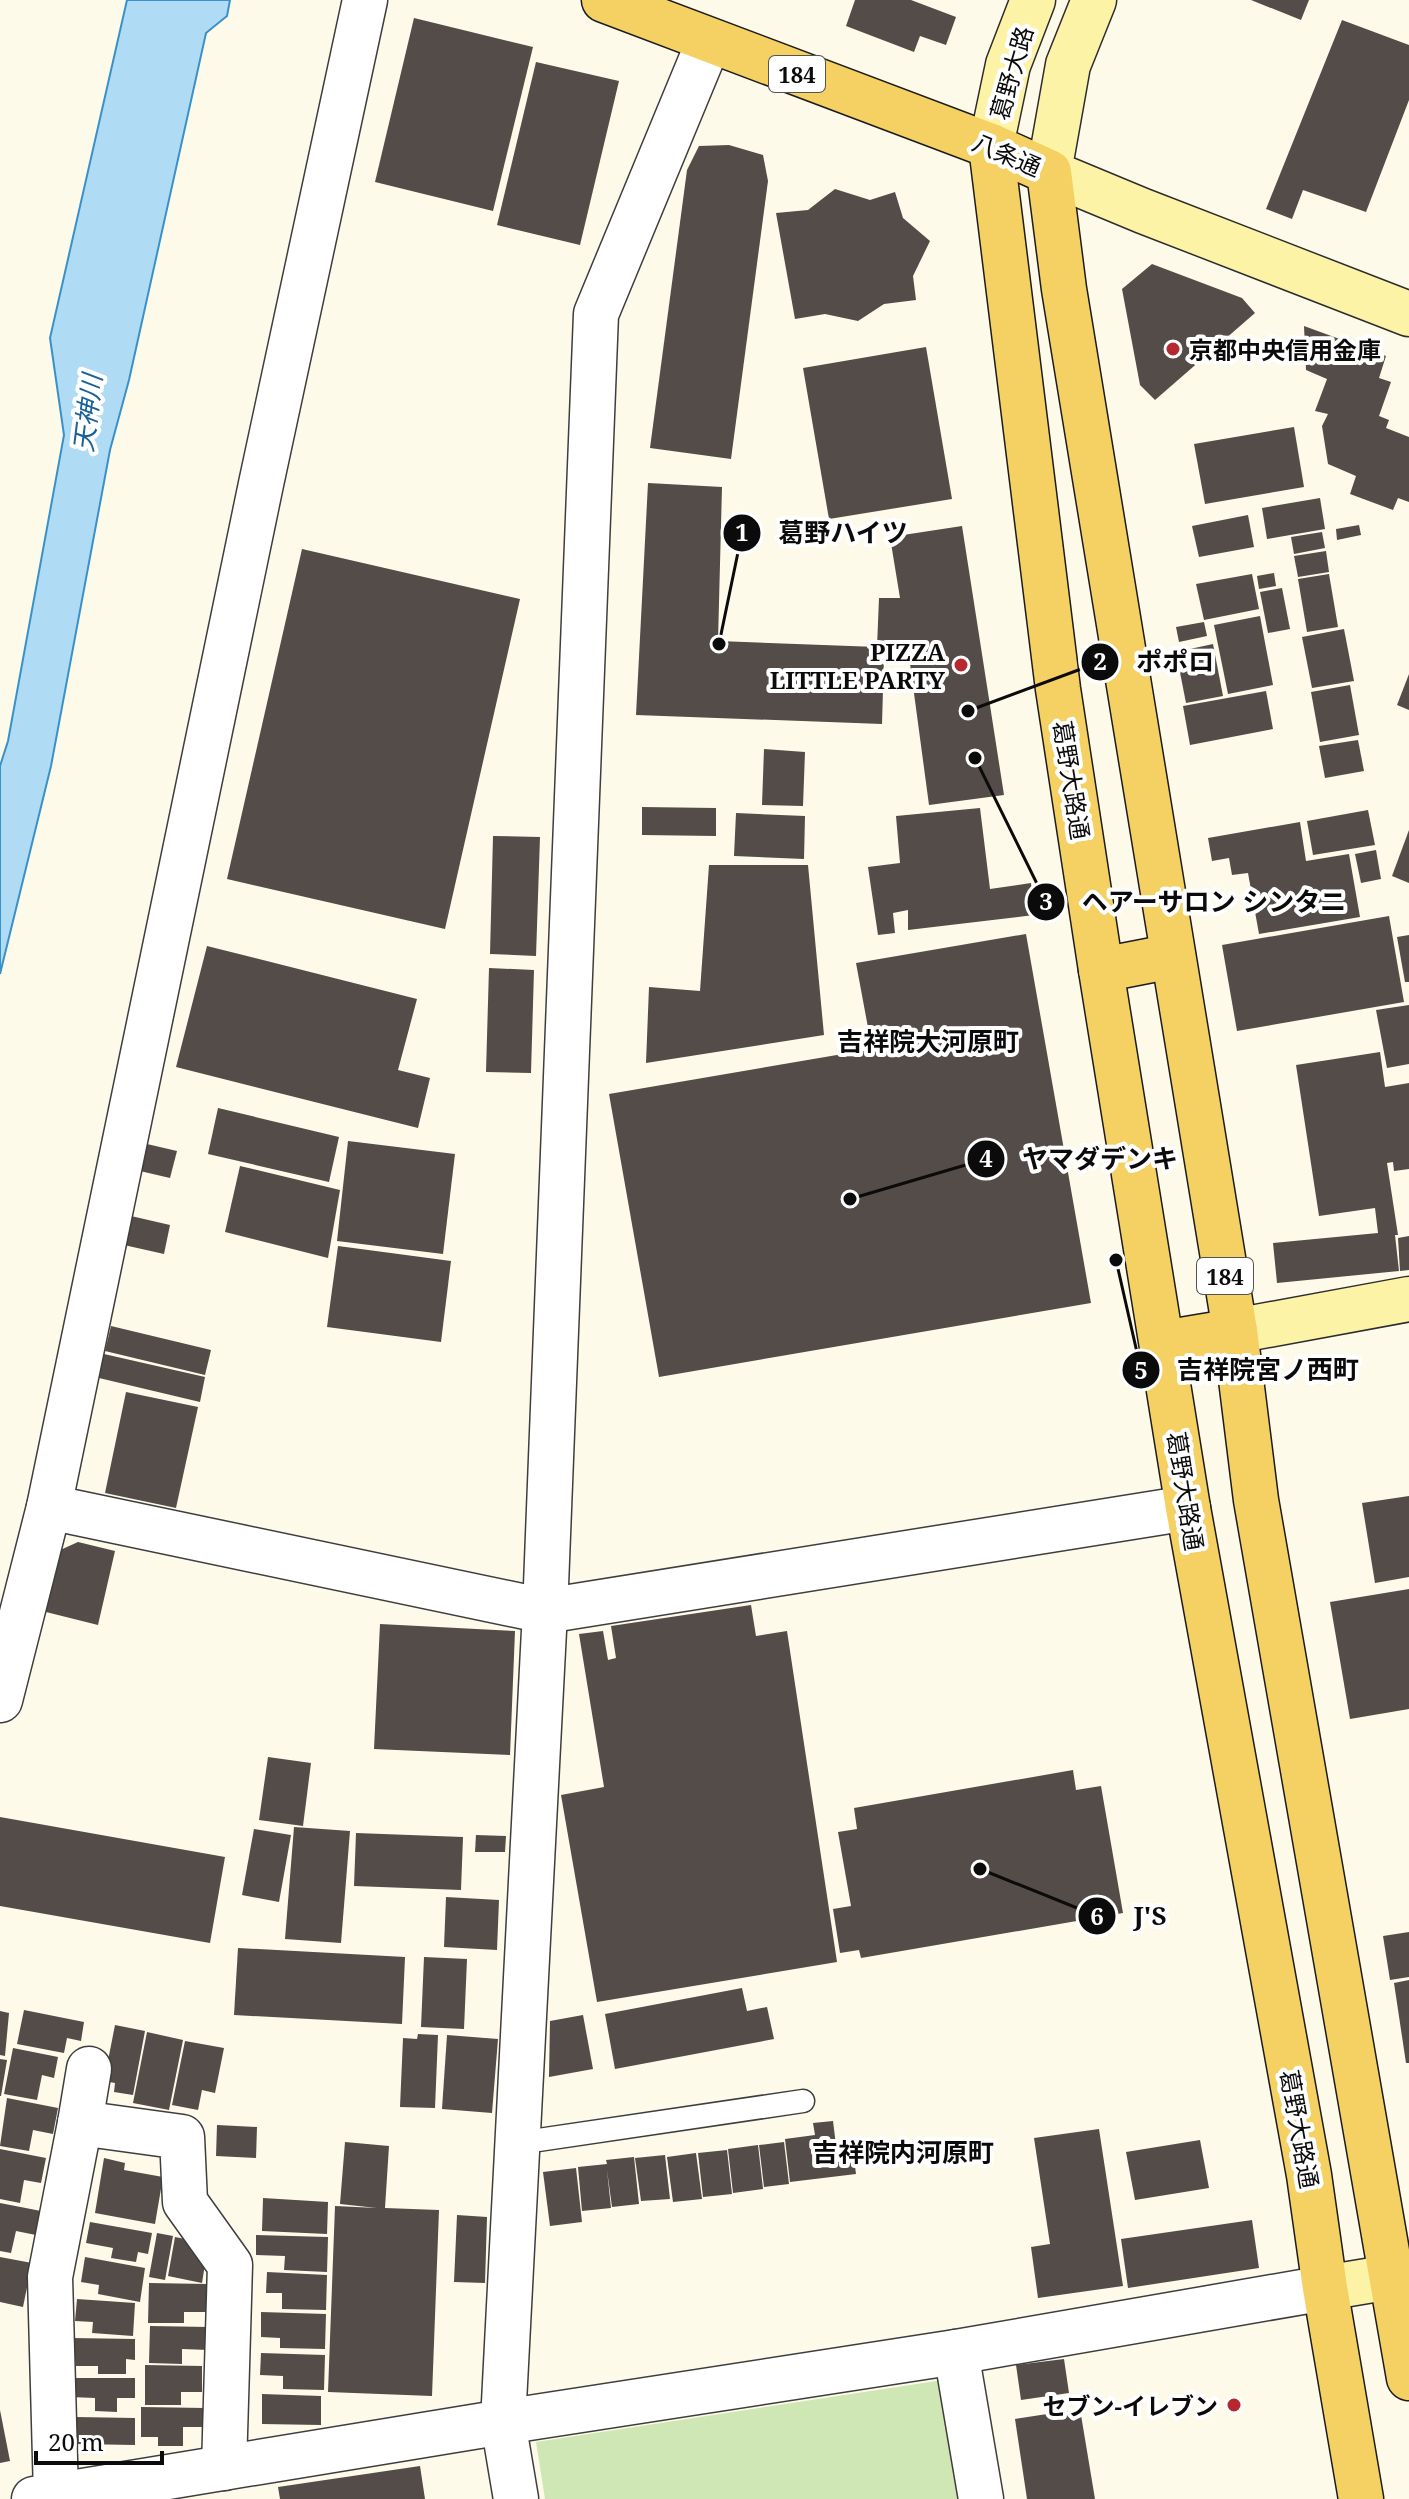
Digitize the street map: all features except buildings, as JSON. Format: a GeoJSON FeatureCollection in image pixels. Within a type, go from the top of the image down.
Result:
{"type":"FeatureCollection","features":[{"type":"Feature","properties":{"kind":"main road","name":"八条通"},"geometry":{"type":"LineString","coordinates":[[604,0],[991,146],[1049,172]]}},
{"type":"Feature","properties":{"kind":"main road","name":"葛野大路通"},"geometry":{"type":"LineString","coordinates":[[991,146],[1058,689],[1101,970],[1188,1508],[1309,2175],[1361,2499]]}},
{"type":"Feature","properties":{"kind":"main road","name":"184"},"geometry":{"type":"LineString","coordinates":[[1049,172],[1064,289],[1235,1331],[1256,1500],[1325,1907],[1400,2275],[1409,2378]]}},
{"type":"Feature","properties":{"kind":"main road"},"geometry":{"type":"LineString","coordinates":[[1101,970],[1173,956]]}},
{"type":"Feature","properties":{"kind":"main road"},"geometry":{"type":"LineString","coordinates":[[1163,1343],[1235,1331]]}},
{"type":"Feature","properties":{"kind":"main road"},"geometry":{"type":"LineString","coordinates":[[1188,1508],[1256,1500]]}},
{"type":"Feature","properties":{"kind":"main road"},"geometry":{"type":"LineString","coordinates":[[1263,1919],[1325,1907]]}},
{"type":"Feature","properties":{"kind":"street"},"geometry":{"type":"LineString","coordinates":[[0,1700],[46,1519],[365,0]]}},
{"type":"Feature","properties":{"kind":"street","name":"葛野大路"},"geometry":{"type":"LineString","coordinates":[[991,146],[1008,65],[1033,0]]}},
{"type":"Feature","properties":{"kind":"street"},"geometry":{"type":"LineString","coordinates":[[1049,172],[1068,65],[1094,0]]}},
{"type":"Feature","properties":{"kind":"street"},"geometry":{"type":"LineString","coordinates":[[516,2499],[503,2422],[545,1611],[596,314],[709,41]]}},
{"type":"Feature","properties":{"kind":"street","name":"八条通"},"geometry":{"type":"LineString","coordinates":[[1049,172],[1409,314]]}},
{"type":"Feature","properties":{"kind":"street"},"geometry":{"type":"LineString","coordinates":[[1235,1331],[1409,1299]]}},
{"type":"Feature","properties":{"kind":"street"},"geometry":{"type":"LineString","coordinates":[[46,1519],[545,1611],[1188,1508]]}},
{"type":"Feature","properties":{"kind":"street"},"geometry":{"type":"LineString","coordinates":[[0,1585],[46,1519]]}},
{"type":"Feature","properties":{"kind":"street"},"geometry":{"type":"LineString","coordinates":[[89,2069],[50,2277],[45,2497],[956,2352],[1400,2275]]}},
{"type":"Feature","properties":{"kind":"street"},"geometry":{"type":"LineString","coordinates":[[80,2123],[182,2137],[185,2202],[230,2265],[224,2468]]}},
{"type":"Feature","properties":{"kind":"street"},"geometry":{"type":"LineString","coordinates":[[956,2352],[981,2499]]}},
{"type":"Feature","properties":{"kind":"lane"},"geometry":{"type":"LineString","coordinates":[[518,2143],[803,2101]]}},
{"type":"Feature","properties":{"kind":"green space"},"geometry":{"type":"Polygon","coordinates":[[[943,2380],[963,2499],[545,2499],[536,2442],[943,2380]]]}},
{"type":"Feature","properties":{"kind":"water","name":"天神川"},"geometry":{"type":"Polygon","coordinates":[[[127,0],[230,0],[227,16],[206,33],[129,380],[110,450],[51,766],[0,974],[0,766],[8,741],[64,435],[50,338],[127,0]]]}},
{"type":"Feature","properties":{"kind":"place","name":"京都中央信用金庫"},"geometry":{"type":"Point","coordinates":[1173,349]}},
{"type":"Feature","properties":{"kind":"place","name":"葛野ハイツ"},"geometry":{"type":"Point","coordinates":[719,644]}},
{"type":"Feature","properties":{"kind":"place","name":"PIZZA LITTLE PARTY"},"geometry":{"type":"Point","coordinates":[961,665]}},
{"type":"Feature","properties":{"kind":"place","name":"ポポロ"},"geometry":{"type":"Point","coordinates":[968,711]}},
{"type":"Feature","properties":{"kind":"place","name":"ヘアーサロン シンタニ"},"geometry":{"type":"Point","coordinates":[975,758]}},
{"type":"Feature","properties":{"kind":"place","name":"ヤマダデンキ"},"geometry":{"type":"Point","coordinates":[850,1199]}},
{"type":"Feature","properties":{"kind":"place","name":"吉祥院宮ノ西町"},"geometry":{"type":"Point","coordinates":[1116,1260]}},
{"type":"Feature","properties":{"kind":"place","name":"J'S"},"geometry":{"type":"Point","coordinates":[980,1869]}},
{"type":"Feature","properties":{"kind":"place","name":"セブン-イレブン"},"geometry":{"type":"Point","coordinates":[1234,2405]}},
{"type":"Feature","properties":{"kind":"district","name":"吉祥院大河原町"},"geometry":{"type":"Point","coordinates":[928,1041]}},
{"type":"Feature","properties":{"kind":"district","name":"吉祥院内河原町"},"geometry":{"type":"Point","coordinates":[903,2152]}}]}
